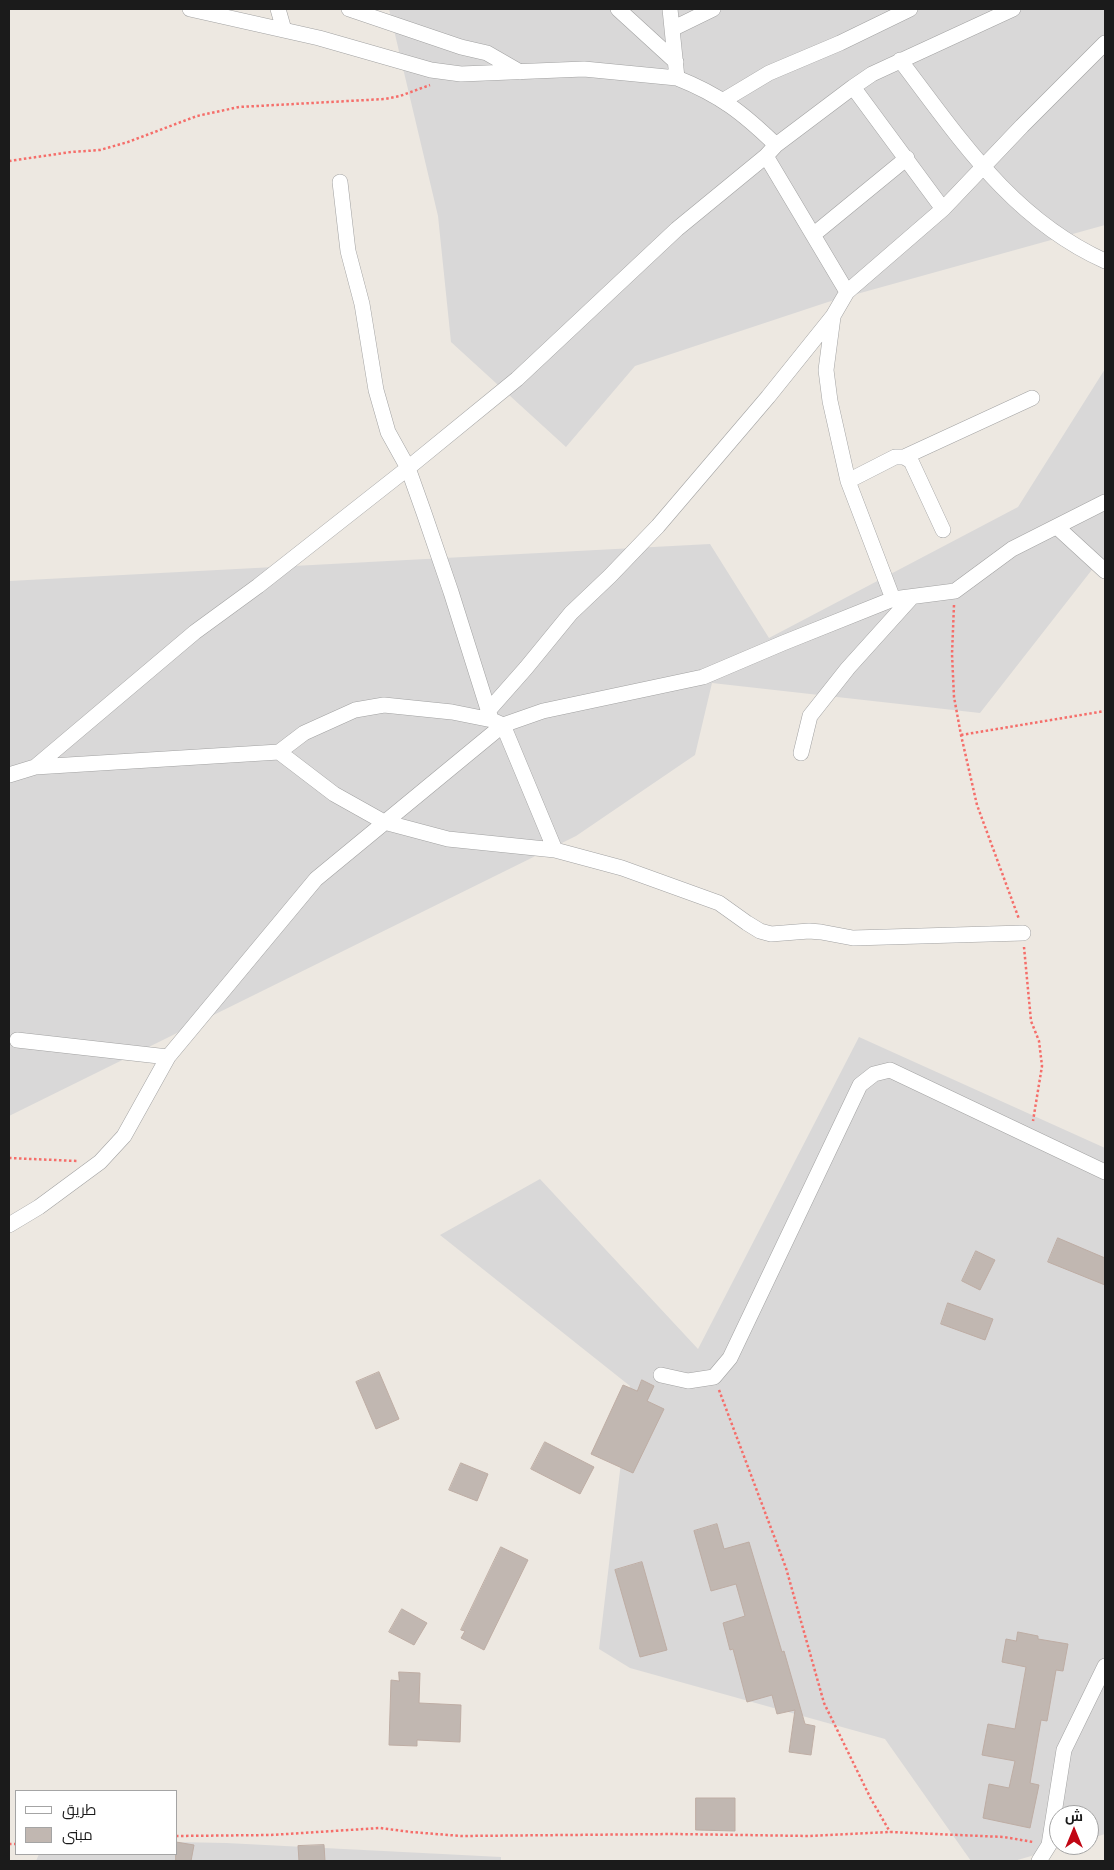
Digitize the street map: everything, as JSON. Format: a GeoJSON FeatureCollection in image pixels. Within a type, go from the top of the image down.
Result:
{"type":"FeatureCollection","features":[{"type":"Feature","properties":{"kind":"street"},"geometry":{"type":"LineString","coordinates":[[190,9],[319,38],[431,70],[461,74],[584,69],[677,78],[702,88],[724,100],[747,117],[771,151],[813,234],[847,292]]}},
{"type":"Feature","properties":{"kind":"street"},"geometry":{"type":"LineString","coordinates":[[278,9],[284,30]]}},
{"type":"Feature","properties":{"kind":"street"},"geometry":{"type":"LineString","coordinates":[[349,9],[461,47],[487,53],[520,72]]}},
{"type":"Feature","properties":{"kind":"street"},"geometry":{"type":"LineString","coordinates":[[618,9],[676,62]]}},
{"type":"Feature","properties":{"kind":"street"},"geometry":{"type":"LineString","coordinates":[[670,9],[677,78]]}},
{"type":"Feature","properties":{"kind":"street"},"geometry":{"type":"LineString","coordinates":[[672,29],[713,9]]}},
{"type":"Feature","properties":{"kind":"street"},"geometry":{"type":"LineString","coordinates":[[724,100],[769,73],[840,43],[910,9]]}},
{"type":"Feature","properties":{"kind":"street"},"geometry":{"type":"LineString","coordinates":[[35,767],[195,632],[258,586],[517,379],[678,229],[771,151],[853,87],[872,74],[900,60],[1013,9]]}},
{"type":"Feature","properties":{"kind":"street"},"geometry":{"type":"LineString","coordinates":[[9,1224],[39,1208],[100,1162],[124,1136],[168,1057],[316,878],[384,822],[494,719],[526,668],[571,613],[658,526],[768,397],[833,316],[847,292],[943,209],[1105,43]]}},
{"type":"Feature","properties":{"kind":"street"},"geometry":{"type":"LineString","coordinates":[[900,60],[982,168],[1037,219],[1079,249],[1105,261]]}},
{"type":"Feature","properties":{"kind":"street"},"geometry":{"type":"LineString","coordinates":[[853,87],[943,209]]}},
{"type":"Feature","properties":{"kind":"street"},"geometry":{"type":"LineString","coordinates":[[813,234],[906,158]]}},
{"type":"Feature","properties":{"kind":"street"},"geometry":{"type":"LineString","coordinates":[[340,182],[348,251],[362,304],[376,390],[388,432],[408,468],[494,719],[555,850]]}},
{"type":"Feature","properties":{"kind":"street"},"geometry":{"type":"LineString","coordinates":[[833,316],[826,370],[830,402],[848,481],[893,599]]}},
{"type":"Feature","properties":{"kind":"street"},"geometry":{"type":"LineString","coordinates":[[848,481],[894,457],[904,457],[1032,398]]}},
{"type":"Feature","properties":{"kind":"street"},"geometry":{"type":"LineString","coordinates":[[904,457],[911,461],[943,530]]}},
{"type":"Feature","properties":{"kind":"street"},"geometry":{"type":"LineString","coordinates":[[9,775],[35,767],[279,752],[304,733],[355,710],[384,705],[452,712],[494,719],[543,711],[703,677],[893,599],[955,591],[1012,549],[1105,502]]}},
{"type":"Feature","properties":{"kind":"street"},"geometry":{"type":"LineString","coordinates":[[1057,527],[1105,571]]}},
{"type":"Feature","properties":{"kind":"street"},"geometry":{"type":"LineString","coordinates":[[801,753],[810,716],[848,668],[912,597]]}},
{"type":"Feature","properties":{"kind":"street"},"geometry":{"type":"LineString","coordinates":[[279,752],[334,794],[384,822],[448,839],[555,850],[622,868],[718,903],[760,931],[771,934],[815,931],[853,938],[1023,933]]}},
{"type":"Feature","properties":{"kind":"street"},"geometry":{"type":"LineString","coordinates":[[17,1040],[168,1057]]}},
{"type":"Feature","properties":{"kind":"street"},"geometry":{"type":"LineString","coordinates":[[661,1375],[688,1380],[714,1377],[730,1358],[860,1085],[874,1074],[890,1070],[1105,1172]]}},
{"type":"Feature","properties":{"kind":"street"},"geometry":{"type":"LineString","coordinates":[[1055,1805],[1064,1750],[1105,1666]]}},
{"type":"Feature","properties":{"kind":"street"},"geometry":{"type":"LineString","coordinates":[[1040,1861],[1049,1845]]}},
{"type":"Feature","properties":{"kind":"path"},"geometry":{"type":"LineString","coordinates":[[9,162],[72,152],[100,150],[128,142],[197,116],[239,107],[385,99],[400,96],[433,84]]}},
{"type":"Feature","properties":{"kind":"path"},"geometry":{"type":"LineString","coordinates":[[955,591],[952,654],[954,697],[961,735],[977,805],[1023,933],[1031,1021],[1039,1041],[1042,1066],[1030,1136]]}},
{"type":"Feature","properties":{"kind":"path"},"geometry":{"type":"LineString","coordinates":[[961,735],[1105,711]]}},
{"type":"Feature","properties":{"kind":"path"},"geometry":{"type":"LineString","coordinates":[[9,1158],[100,1162]]}},
{"type":"Feature","properties":{"kind":"path"},"geometry":{"type":"LineString","coordinates":[[714,1377],[786,1568],[824,1703],[871,1800],[890,1832]]}},
{"type":"Feature","properties":{"kind":"path"},"geometry":{"type":"LineString","coordinates":[[178,1836],[271,1835],[380,1828],[461,1836],[674,1834],[810,1836],[890,1832],[1004,1837],[1049,1845]]}},
{"type":"Feature","properties":{"kind":"shaded area"},"geometry":{"type":"Polygon","coordinates":[[[389,9],[1105,9],[1105,225],[828,302],[635,366],[566,447],[451,342],[438,216],[389,9]]]}},
{"type":"Feature","properties":{"kind":"shaded area"},"geometry":{"type":"Polygon","coordinates":[[[1105,369],[1105,565],[1098,562],[980,713],[712,683],[695,755],[576,836],[9,1116],[9,581],[710,544],[769,638],[1018,507],[1105,369]]]}},
{"type":"Feature","properties":{"kind":"shaded area"},"geometry":{"type":"Polygon","coordinates":[[[859,1037],[1105,1148],[1105,1834],[1099,1836],[1099,1805],[1049,1805],[1049,1851],[1014,1861],[971,1861],[885,1739],[630,1668],[599,1649],[630,1386],[440,1235],[540,1179],[698,1349],[859,1037]]]}},
{"type":"Feature","properties":{"kind":"shaded area"},"geometry":{"type":"Polygon","coordinates":[[[178,1842],[501,1857],[501,1861],[36,1861],[39,1855],[178,1855],[178,1842]]]}},
{"type":"Feature","properties":{"kind":"building"},"geometry":{"type":"Polygon","coordinates":[[[1058,1238],[1105,1258],[1105,1285],[1048,1262],[1058,1238]]]}},
{"type":"Feature","properties":{"kind":"building"},"geometry":{"type":"Polygon","coordinates":[[[976,1251],[995,1260],[980,1290],[962,1281],[976,1251]]]}},
{"type":"Feature","properties":{"kind":"building"},"geometry":{"type":"Polygon","coordinates":[[[948,1303],[993,1319],[985,1340],[941,1324],[948,1303]]]}},
{"type":"Feature","properties":{"kind":"building"},"geometry":{"type":"Polygon","coordinates":[[[379,1372],[399,1419],[376,1429],[356,1382],[379,1372]]]}},
{"type":"Feature","properties":{"kind":"building"},"geometry":{"type":"Polygon","coordinates":[[[642,1380],[654,1386],[647,1401],[664,1409],[633,1473],[591,1454],[623,1385],[637,1391],[642,1380]]]}},
{"type":"Feature","properties":{"kind":"building"},"geometry":{"type":"Polygon","coordinates":[[[545,1442],[594,1467],[580,1494],[531,1469],[545,1442]]]}},
{"type":"Feature","properties":{"kind":"building"},"geometry":{"type":"Polygon","coordinates":[[[461,1463],[488,1474],[477,1501],[449,1490],[461,1463]]]}},
{"type":"Feature","properties":{"kind":"building"},"geometry":{"type":"Polygon","coordinates":[[[717,1524],[724,1549],[749,1542],[805,1724],[815,1726],[811,1755],[789,1752],[795,1710],[777,1714],[772,1695],[747,1702],[733,1649],[730,1650],[723,1623],[745,1616],[736,1584],[711,1591],[694,1531],[717,1524]]]}},
{"type":"Feature","properties":{"kind":"building"},"geometry":{"type":"Polygon","coordinates":[[[501,1547],[528,1560],[484,1650],[461,1638],[465,1631],[461,1630],[501,1547]]]}},
{"type":"Feature","properties":{"kind":"building"},"geometry":{"type":"Polygon","coordinates":[[[642,1562],[667,1650],[640,1657],[615,1570],[642,1562]]]}},
{"type":"Feature","properties":{"kind":"building"},"geometry":{"type":"Polygon","coordinates":[[[402,1609],[427,1623],[414,1645],[389,1632],[402,1609]]]}},
{"type":"Feature","properties":{"kind":"building"},"geometry":{"type":"Polygon","coordinates":[[[1018,1632],[1038,1636],[1038,1639],[1068,1644],[1063,1671],[1056,1670],[1047,1721],[1041,1720],[1030,1783],[1039,1785],[1030,1828],[983,1818],[989,1784],[1009,1788],[1015,1761],[982,1755],[988,1724],[1015,1729],[1026,1667],[1002,1662],[1006,1639],[1016,1641],[1018,1632]]]}},
{"type":"Feature","properties":{"kind":"building"},"geometry":{"type":"Polygon","coordinates":[[[399,1672],[420,1673],[419,1703],[461,1705],[460,1742],[417,1740],[417,1746],[389,1745],[391,1680],[399,1681],[399,1672]]]}},
{"type":"Feature","properties":{"kind":"building"},"geometry":{"type":"Polygon","coordinates":[[[696,1798],[735,1798],[735,1831],[696,1830],[696,1798]]]}},
{"type":"Feature","properties":{"kind":"building"},"geometry":{"type":"Polygon","coordinates":[[[178,1842],[194,1845],[191,1861],[176,1861],[178,1842]]]}},
{"type":"Feature","properties":{"kind":"building"},"geometry":{"type":"Polygon","coordinates":[[[324,1845],[325,1861],[299,1861],[298,1846],[324,1845]]]}}]}
